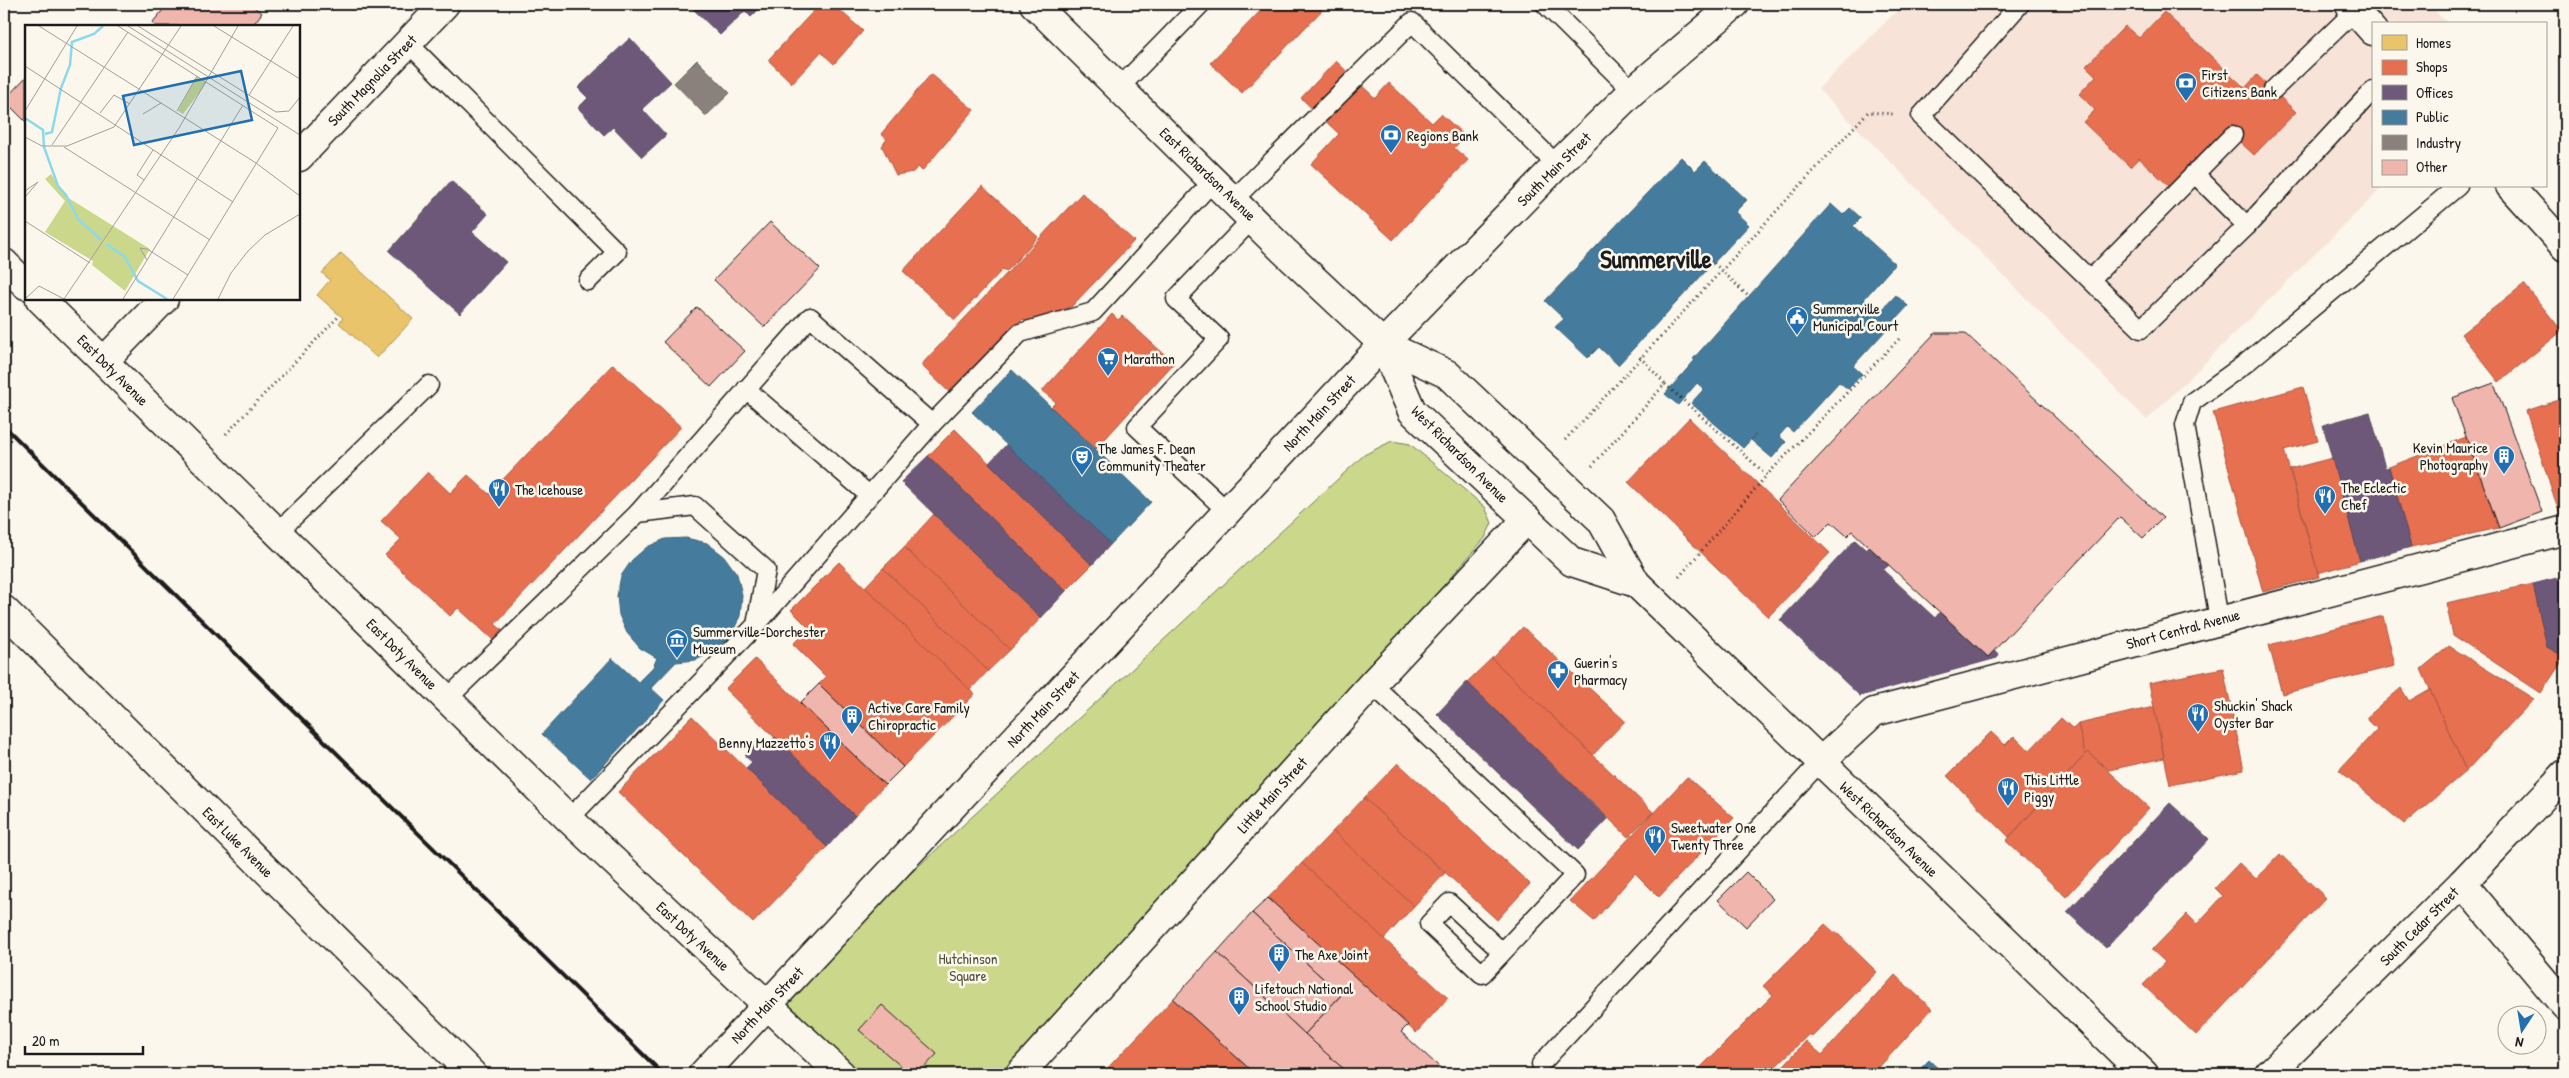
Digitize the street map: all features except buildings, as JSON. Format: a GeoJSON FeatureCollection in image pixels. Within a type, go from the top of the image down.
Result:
{"type":"FeatureCollection","features":[{"type":"Feature","properties":{"kind":"street","name":"South Magnolia Street"},"geometry":{"type":"LineString","coordinates":[[300,156],[445,4]]}},
{"type":"Feature","properties":{"kind":"street","name":"East Richardson Avenue"},"geometry":{"type":"LineString","coordinates":[[1034,4],[1383,344]]}},
{"type":"Feature","properties":{"kind":"street","name":"South Main Street"},"geometry":{"type":"LineString","coordinates":[[1383,344],[1556,165],[1633,91],[1735,4]]}},
{"type":"Feature","properties":{"kind":"street"},"geometry":{"type":"LineString","coordinates":[[2512,188],[2565,247]]}},
{"type":"Feature","properties":{"kind":"street"},"geometry":{"type":"LineString","coordinates":[[4,263],[25,284]]}},
{"type":"Feature","properties":{"kind":"street","name":"East Doty Avenue"},"geometry":{"type":"LineString","coordinates":[[41,300],[569,819],[841,1074]]}},
{"type":"Feature","properties":{"kind":"street"},"geometry":{"type":"LineString","coordinates":[[104,361],[163,300]]}},
{"type":"Feature","properties":{"kind":"street","name":"West Richardson Avenue"},"geometry":{"type":"LineString","coordinates":[[1383,344],[1447,374],[1543,464],[1601,520],[1636,583],[1819,763],[2144,1074]]}},
{"type":"Feature","properties":{"kind":"street","name":"West Richardson Avenue"},"geometry":{"type":"LineString","coordinates":[[1383,344],[1412,411],[1526,519],[1572,562],[1636,583]]}},
{"type":"Feature","properties":{"kind":"street","name":"North Main Street"},"geometry":{"type":"LineString","coordinates":[[703,1074],[1383,344]]}},
{"type":"Feature","properties":{"kind":"street","name":"Little Main Street"},"geometry":{"type":"LineString","coordinates":[[1020,1074],[1372,684],[1526,519]]}},
{"type":"Feature","properties":{"kind":"street","name":"Short Central Avenue"},"geometry":{"type":"LineString","coordinates":[[1819,763],[1874,712],[2228,617],[2565,530]]}},
{"type":"Feature","properties":{"kind":"street","name":"East Luke Avenue"},"geometry":{"type":"LineString","coordinates":[[4,610],[472,1074]]}},
{"type":"Feature","properties":{"kind":"street","name":"South Cedar Street"},"geometry":{"type":"LineString","coordinates":[[2269,1074],[2462,883],[2565,774]]}},
{"type":"Feature","properties":{"kind":"street"},"geometry":{"type":"LineString","coordinates":[[2462,883],[2565,1006]]}},
{"type":"Feature","properties":{"kind":"lane"},"geometry":{"type":"LineString","coordinates":[[1119,88],[1201,4]]}},
{"type":"Feature","properties":{"kind":"lane"},"geometry":{"type":"LineString","coordinates":[[1545,4],[1633,91]]}},
{"type":"Feature","properties":{"kind":"lane"},"geometry":{"type":"LineString","coordinates":[[2020,4],[1921,116],[2141,329],[2247,226],[2372,91]]}},
{"type":"Feature","properties":{"kind":"lane"},"geometry":{"type":"LineString","coordinates":[[2273,90],[2359,15]]}},
{"type":"Feature","properties":{"kind":"lane"},"geometry":{"type":"LineString","coordinates":[[1234,199],[1412,22],[1556,165]]}},
{"type":"Feature","properties":{"kind":"lane"},"geometry":{"type":"LineString","coordinates":[[408,43],[617,252],[588,281]]}},
{"type":"Feature","properties":{"kind":"lane"},"geometry":{"type":"LineString","coordinates":[[2091,279],[2194,172],[2233,135]]}},
{"type":"Feature","properties":{"kind":"lane"},"geometry":{"type":"LineString","coordinates":[[2194,172],[2247,226]]}},
{"type":"Feature","properties":{"kind":"lane"},"geometry":{"type":"LineString","coordinates":[[569,819],[756,625],[932,424],[1020,333],[1093,312],[1214,180]]}},
{"type":"Feature","properties":{"kind":"lane"},"geometry":{"type":"LineString","coordinates":[[2228,617],[2185,425],[2192,402],[2246,363],[2456,188]]}},
{"type":"Feature","properties":{"kind":"lane"},"geometry":{"type":"LineString","coordinates":[[1227,511],[1137,427],[1219,339],[1176,299],[1253,218]]}},
{"type":"Feature","properties":{"kind":"lane"},"geometry":{"type":"LineString","coordinates":[[447,699],[638,513],[810,317],[932,424]]}},
{"type":"Feature","properties":{"kind":"lane"},"geometry":{"type":"LineString","coordinates":[[278,532],[429,385]]}},
{"type":"Feature","properties":{"kind":"lane"},"geometry":{"type":"LineString","coordinates":[[746,390],[869,495]]}},
{"type":"Feature","properties":{"kind":"lane"},"geometry":{"type":"LineString","coordinates":[[638,513],[695,506],[766,570],[756,625]]}},
{"type":"Feature","properties":{"kind":"lane"},"geometry":{"type":"LineString","coordinates":[[1372,684],[1575,875],[1502,952]]}},
{"type":"Feature","properties":{"kind":"lane"},"geometry":{"type":"LineString","coordinates":[[1541,1064],[1819,763]]}},
{"type":"Feature","properties":{"kind":"path"},"geometry":{"type":"LineString","coordinates":[[837,7],[840,4]]}},
{"type":"Feature","properties":{"kind":"path"},"geometry":{"type":"LineString","coordinates":[[1543,464],[1868,112],[1921,116]]}},
{"type":"Feature","properties":{"kind":"path"},"geometry":{"type":"LineString","coordinates":[[1714,263],[1748,296]]}},
{"type":"Feature","properties":{"kind":"path"},"geometry":{"type":"LineString","coordinates":[[202,458],[340,315]]}},
{"type":"Feature","properties":{"kind":"path"},"geometry":{"type":"LineString","coordinates":[[1656,603],[1767,476],[1899,338]]}},
{"type":"Feature","properties":{"kind":"path"},"geometry":{"type":"LineString","coordinates":[[1640,357],[1665,384],[1767,476]]}},
{"type":"Feature","properties":{"kind":"path"},"geometry":{"type":"LineString","coordinates":[[1570,490],[1665,384]]}},
{"type":"Feature","properties":{"kind":"shaded area"},"geometry":{"type":"Polygon","coordinates":[[[1904,4],[2428,4],[2446,22],[2372,22],[2372,188],[2382,188],[2147,420],[1818,89],[1904,4]]]}},
{"type":"Feature","properties":{"kind":"green space","name":"Hutchinson Square"},"geometry":{"type":"Polygon","coordinates":[[[1392,441],[1410,444],[1485,507],[1492,523],[1485,538],[1017,1074],[841,1074],[767,1006],[1364,455],[1392,441]]]}},
{"type":"Feature","properties":{"kind":"railway"},"geometry":{"type":"LineString","coordinates":[[4,426],[663,1074]]}},
{"type":"Feature","properties":{"kind":"place","name":"First Citizens Bank"},"geometry":{"type":"Point","coordinates":[2186,102]}},
{"type":"Feature","properties":{"kind":"place","name":"Regions Bank"},"geometry":{"type":"Point","coordinates":[1391,154]}},
{"type":"Feature","properties":{"kind":"place","name":"Summerville Municipal Court"},"geometry":{"type":"Point","coordinates":[1797,336]}},
{"type":"Feature","properties":{"kind":"place","name":"Marathon"},"geometry":{"type":"Point","coordinates":[1108,377]}},
{"type":"Feature","properties":{"kind":"place","name":"Kevin Maurice Photography"},"geometry":{"type":"Point","coordinates":[2504,475]}},
{"type":"Feature","properties":{"kind":"place","name":"The James F. Dean Community Theater"},"geometry":{"type":"Point","coordinates":[1082,476]}},
{"type":"Feature","properties":{"kind":"place","name":"The Icehouse"},"geometry":{"type":"Point","coordinates":[499,508]}},
{"type":"Feature","properties":{"kind":"place","name":"The Eclectic Chef"},"geometry":{"type":"Point","coordinates":[2325,515]}},
{"type":"Feature","properties":{"kind":"place","name":"Summerville-Dorchester Museum"},"geometry":{"type":"Point","coordinates":[677,659]}},
{"type":"Feature","properties":{"kind":"place","name":"Guerin's Pharmacy"},"geometry":{"type":"Point","coordinates":[1558,690]}},
{"type":"Feature","properties":{"kind":"place","name":"Shuckin' Shack Oyster Bar"},"geometry":{"type":"Point","coordinates":[2198,733]}},
{"type":"Feature","properties":{"kind":"place","name":"Active Care Family Chiropractic"},"geometry":{"type":"Point","coordinates":[852,735]}},
{"type":"Feature","properties":{"kind":"place","name":"Benny Mazzetto's"},"geometry":{"type":"Point","coordinates":[830,761]}},
{"type":"Feature","properties":{"kind":"place","name":"This Little Piggy"},"geometry":{"type":"Point","coordinates":[2008,807]}},
{"type":"Feature","properties":{"kind":"place","name":"Sweetwater One Twenty Three"},"geometry":{"type":"Point","coordinates":[1655,855]}},
{"type":"Feature","properties":{"kind":"place","name":"The Axe Joint"},"geometry":{"type":"Point","coordinates":[1279,973]}},
{"type":"Feature","properties":{"kind":"place","name":"Lifetouch National School Studio"},"geometry":{"type":"Point","coordinates":[1239,1016]}},
{"type":"Feature","properties":{"kind":"district","name":"Summerville"},"geometry":{"type":"Point","coordinates":[1656,259]}}]}
